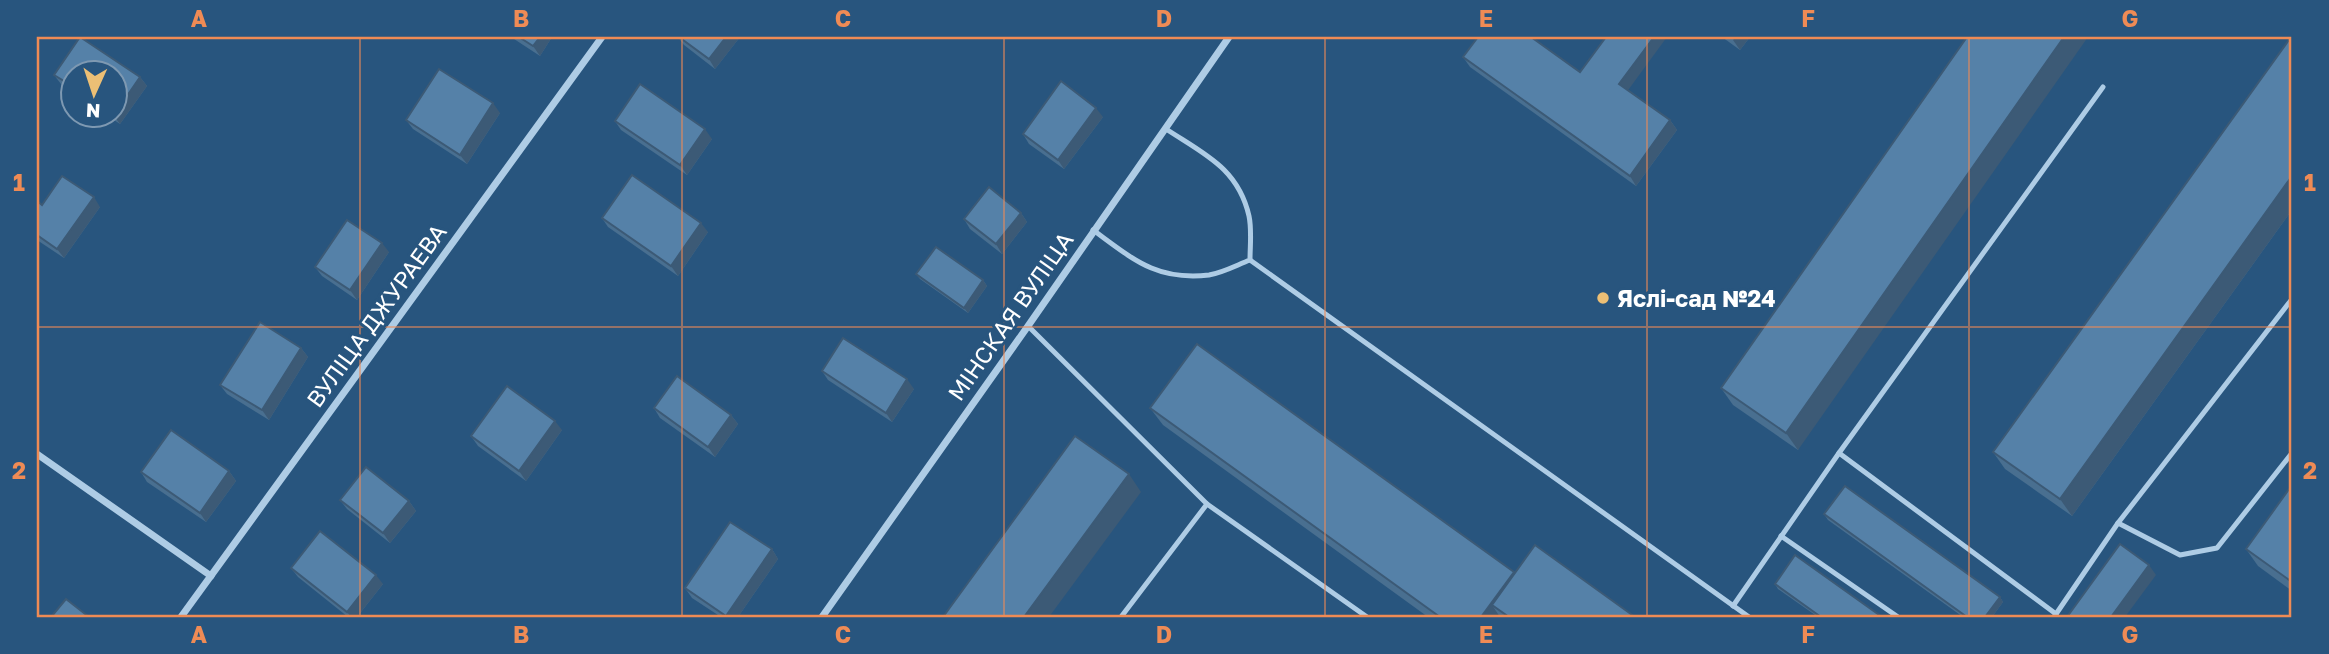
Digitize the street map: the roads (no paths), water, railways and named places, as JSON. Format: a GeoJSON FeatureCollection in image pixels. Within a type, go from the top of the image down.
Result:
{"type":"FeatureCollection","features":[{"type":"Feature","properties":{"kind":"street","name":"ВУЛІЦА ДЖУРАЕВА"},"geometry":{"type":"LineString","coordinates":[[181,617],[603,37]]}},
{"type":"Feature","properties":{"kind":"street","name":"МІНСКАЯ ВУЛІЦА"},"geometry":{"type":"LineString","coordinates":[[822,617],[1229,37]]}},
{"type":"Feature","properties":{"kind":"street"},"geometry":{"type":"LineString","coordinates":[[37,454],[211,576]]}},
{"type":"Feature","properties":{"kind":"lane"},"geometry":{"type":"LineString","coordinates":[[1733,606],[1839,453],[2104,87]]}},
{"type":"Feature","properties":{"kind":"lane"},"geometry":{"type":"LineString","coordinates":[[1166,129],[1213,159],[1237,183],[1250,218],[1250,260]]}},
{"type":"Feature","properties":{"kind":"lane"},"geometry":{"type":"LineString","coordinates":[[1093,230],[1139,263],[1170,275],[1211,275],[1250,260]]}},
{"type":"Feature","properties":{"kind":"lane"},"geometry":{"type":"LineString","coordinates":[[1250,260],[1749,617]]}},
{"type":"Feature","properties":{"kind":"lane"},"geometry":{"type":"LineString","coordinates":[[1839,453],[2055,616],[2118,523],[2292,299]]}},
{"type":"Feature","properties":{"kind":"lane"},"geometry":{"type":"LineString","coordinates":[[1028,326],[1207,504],[1367,617]]}},
{"type":"Feature","properties":{"kind":"lane"},"geometry":{"type":"LineString","coordinates":[[2118,523],[2180,555],[2217,548],[2292,453]]}},
{"type":"Feature","properties":{"kind":"lane"},"geometry":{"type":"LineString","coordinates":[[1121,617],[1207,504]]}},
{"type":"Feature","properties":{"kind":"lane"},"geometry":{"type":"LineString","coordinates":[[1781,536],[1898,617]]}},
{"type":"Feature","properties":{"kind":"place","name":"Яслі-сад №24"},"geometry":{"type":"Point","coordinates":[1603,298]}}]}
